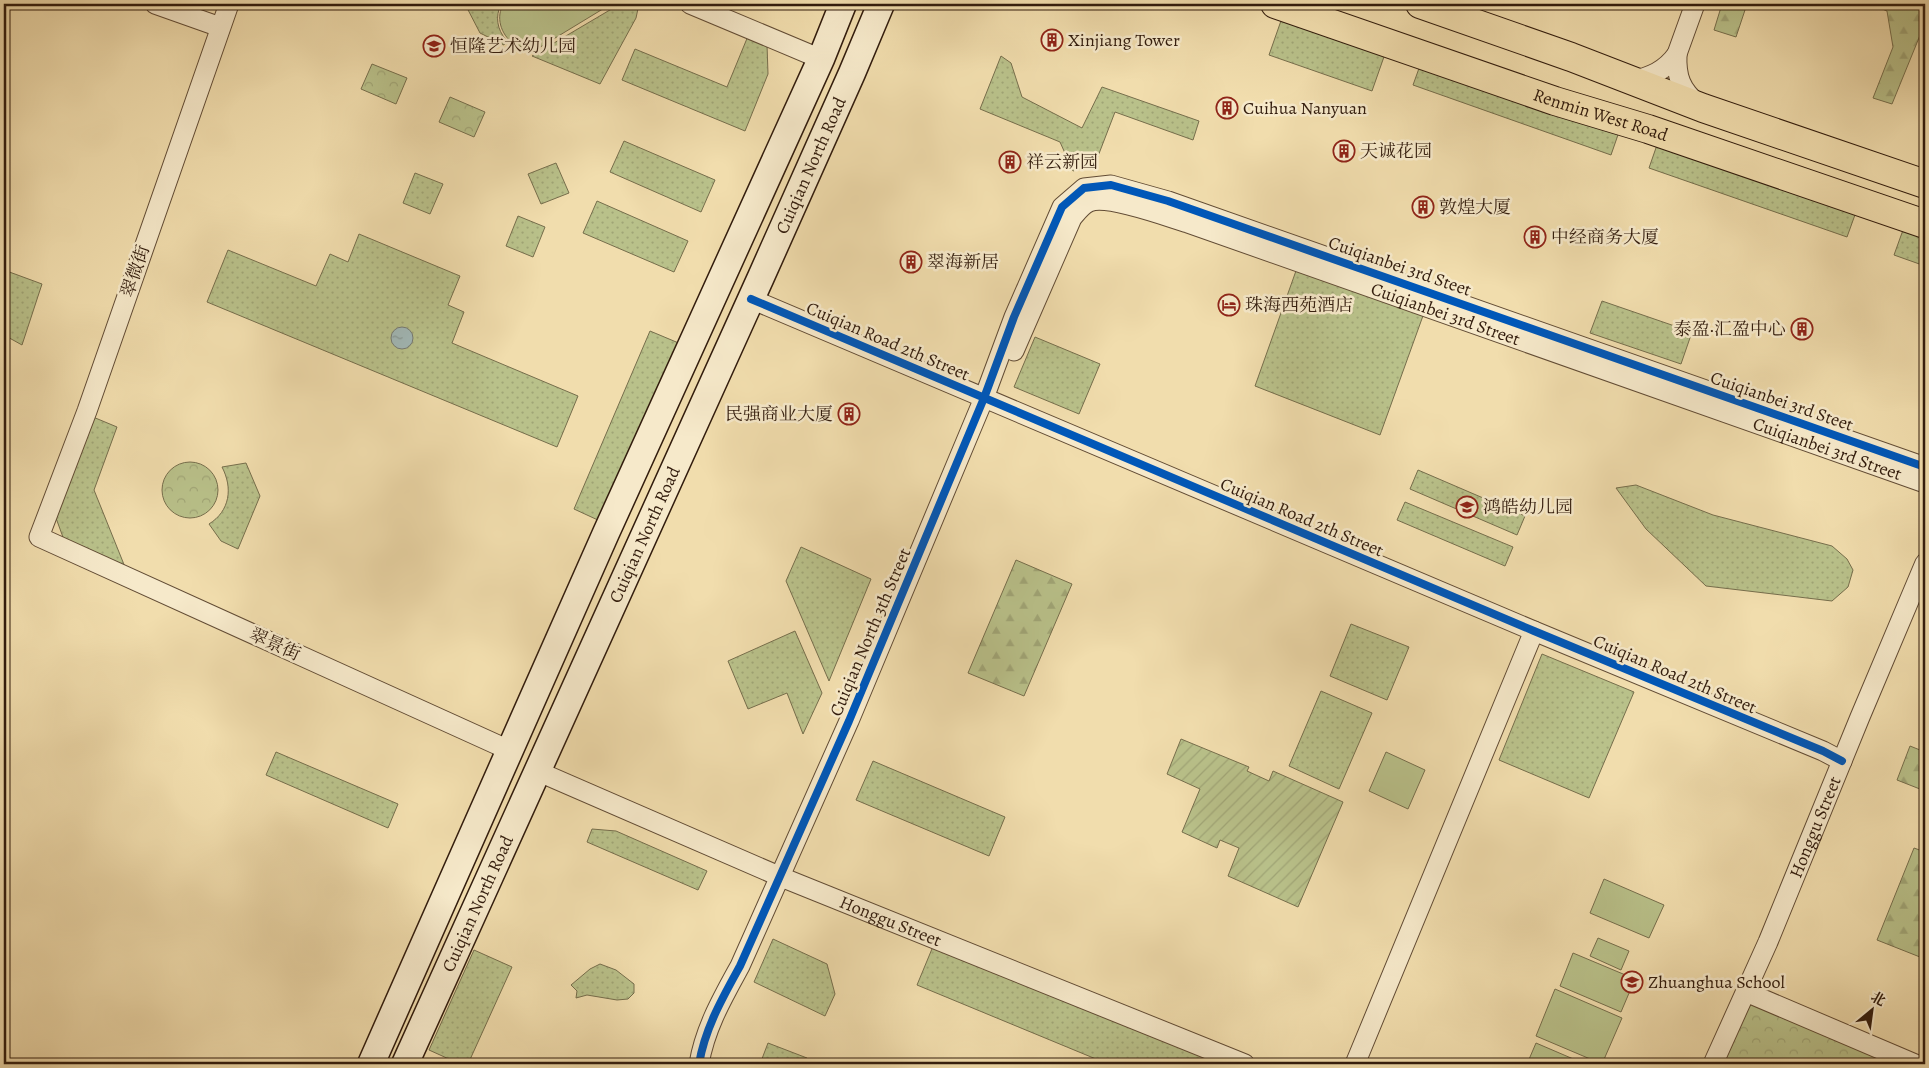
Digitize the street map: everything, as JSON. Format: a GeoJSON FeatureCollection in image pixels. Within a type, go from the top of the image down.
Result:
{"type":"FeatureCollection","features":[{"type":"Feature","properties":{"kind":"main road","name":"Cuiqian North Road"},"geometry":{"type":"LineString","coordinates":[[371,1064],[606,533],[821,59],[843,4]]}},
{"type":"Feature","properties":{"kind":"main road","name":"Cuiqian North Road"},"geometry":{"type":"LineString","coordinates":[[405,1064],[751,299],[881,4]]}},
{"type":"Feature","properties":{"kind":"main road","name":"Renmin West Road"},"geometry":{"type":"LineString","coordinates":[[1275,4],[1555,101],[1648,129],[1925,224]]}},
{"type":"Feature","properties":{"kind":"main road"},"geometry":{"type":"LineString","coordinates":[[1420,4],[1571,57],[1660,93],[1925,184]]}},
{"type":"Feature","properties":{"kind":"street"},"geometry":{"type":"LineString","coordinates":[[155,4],[220,27]]}},
{"type":"Feature","properties":{"kind":"street","name":"翠微街"},"geometry":{"type":"LineString","coordinates":[[39,537],[90,403],[229,4]]}},
{"type":"Feature","properties":{"kind":"street"},"geometry":{"type":"LineString","coordinates":[[690,4],[821,59]]}},
{"type":"Feature","properties":{"kind":"street"},"geometry":{"type":"LineString","coordinates":[[1631,81],[1649,77],[1671,63],[1677,54],[1695,4]]}},
{"type":"Feature","properties":{"kind":"street"},"geometry":{"type":"LineString","coordinates":[[1677,54],[1676,65],[1682,85],[1687,95],[1703,108]]}},
{"type":"Feature","properties":{"kind":"street","name":"Cuiqianbei 3rd Steet"},"geometry":{"type":"LineString","coordinates":[[984,398],[1014,317],[1062,207],[1084,188],[1111,185],[1168,201],[1925,467]]}},
{"type":"Feature","properties":{"kind":"street","name":"Cuiqianbei 3rd Street"},"geometry":{"type":"LineString","coordinates":[[984,398],[1004,372],[1072,218],[1081,207],[1090,201],[1105,200],[1122,203],[1188,223],[1925,483]]}},
{"type":"Feature","properties":{"kind":"street","name":"Cuiqian Road 2th Street"},"geometry":{"type":"LineString","coordinates":[[751,299],[1534,631],[1823,751],[1842,762]]}},
{"type":"Feature","properties":{"kind":"street","name":"Cuiqian North 3th Street"},"geometry":{"type":"LineString","coordinates":[[699,1064],[703,1043],[720,1002],[740,966],[781,877],[984,398]]}},
{"type":"Feature","properties":{"kind":"street","name":"翠景街"},"geometry":{"type":"LineString","coordinates":[[39,537],[511,751]]}},
{"type":"Feature","properties":{"kind":"street","name":"Honggu Street"},"geometry":{"type":"LineString","coordinates":[[1713,1064],[1768,942],[1925,563]]}},
{"type":"Feature","properties":{"kind":"street"},"geometry":{"type":"LineString","coordinates":[[1355,1064],[1534,631]]}},
{"type":"Feature","properties":{"kind":"street","name":"Honggu Street"},"geometry":{"type":"LineString","coordinates":[[537,771],[781,877],[1245,1064]]}},
{"type":"Feature","properties":{"kind":"street"},"geometry":{"type":"LineString","coordinates":[[1746,992],[1916,1064]]}},
{"type":"Feature","properties":{"kind":"green space"},"geometry":{"type":"Polygon","coordinates":[[[465,4],[501,4],[498,23],[506,40],[504,45],[480,33],[465,4]]]}},
{"type":"Feature","properties":{"kind":"green space"},"geometry":{"type":"Polygon","coordinates":[[[504,4],[611,4],[537,49],[516,45],[505,35],[500,20],[501,9],[504,4]]]}},
{"type":"Feature","properties":{"kind":"green space"},"geometry":{"type":"Polygon","coordinates":[[[620,4],[639,4],[636,18],[600,84],[532,56],[620,4]]]}},
{"type":"Feature","properties":{"kind":"green space"},"geometry":{"type":"Polygon","coordinates":[[[1722,4],[1747,4],[1736,37],[1714,30],[1722,4]]]}},
{"type":"Feature","properties":{"kind":"green space"},"geometry":{"type":"Polygon","coordinates":[[[1870,4],[1921,4],[1923,28],[1892,104],[1873,98],[1893,47],[1887,11],[1870,4]]]}},
{"type":"Feature","properties":{"kind":"green space"},"geometry":{"type":"Polygon","coordinates":[[[1283,15],[1386,51],[1372,91],[1269,55],[1283,15]]]}},
{"type":"Feature","properties":{"kind":"green space"},"geometry":{"type":"Polygon","coordinates":[[[748,36],[767,44],[768,74],[745,131],[622,80],[635,49],[727,87],[748,36]]]}},
{"type":"Feature","properties":{"kind":"green space"},"geometry":{"type":"Polygon","coordinates":[[[1001,56],[1011,63],[1022,97],[1082,128],[1102,87],[1199,121],[1193,140],[1115,112],[1095,164],[1073,171],[1060,142],[980,109],[1001,56]]]}},
{"type":"Feature","properties":{"kind":"green space"},"geometry":{"type":"Polygon","coordinates":[[[1422,60],[1620,129],[1611,155],[1413,85],[1422,60]]]}},
{"type":"Feature","properties":{"kind":"green space"},"geometry":{"type":"Polygon","coordinates":[[[372,64],[407,78],[396,104],[361,89],[372,64]]]}},
{"type":"Feature","properties":{"kind":"green space"},"geometry":{"type":"Polygon","coordinates":[[[450,97],[485,112],[474,137],[439,122],[450,97]]]}},
{"type":"Feature","properties":{"kind":"green space"},"geometry":{"type":"Polygon","coordinates":[[[624,141],[715,180],[701,212],[610,172],[624,141]]]}},
{"type":"Feature","properties":{"kind":"green space"},"geometry":{"type":"Polygon","coordinates":[[[1658,142],[1856,212],[1847,237],[1649,168],[1658,142]]]}},
{"type":"Feature","properties":{"kind":"green space"},"geometry":{"type":"Polygon","coordinates":[[[556,163],[569,193],[541,204],[528,174],[556,163]]]}},
{"type":"Feature","properties":{"kind":"green space"},"geometry":{"type":"Polygon","coordinates":[[[415,173],[443,184],[430,214],[403,203],[415,173]]]}},
{"type":"Feature","properties":{"kind":"green space"},"geometry":{"type":"Polygon","coordinates":[[[597,201],[688,241],[674,272],[583,233],[597,201]]]}},
{"type":"Feature","properties":{"kind":"green space"},"geometry":{"type":"Polygon","coordinates":[[[518,216],[545,227],[533,257],[506,246],[518,216]]]}},
{"type":"Feature","properties":{"kind":"green space"},"geometry":{"type":"Polygon","coordinates":[[[1903,230],[1925,238],[1925,266],[1894,255],[1903,230]]]}},
{"type":"Feature","properties":{"kind":"green space"},"geometry":{"type":"Polygon","coordinates":[[[359,234],[460,276],[448,305],[464,312],[452,343],[578,396],[557,447],[207,302],[228,250],[316,286],[330,254],[348,262],[359,234]]]}},
{"type":"Feature","properties":{"kind":"green space"},"geometry":{"type":"Polygon","coordinates":[[[1297,268],[1424,313],[1380,435],[1255,386],[1297,268]]]}},
{"type":"Feature","properties":{"kind":"green space"},"geometry":{"type":"Polygon","coordinates":[[[4,270],[42,284],[22,345],[4,335],[4,270]]]}},
{"type":"Feature","properties":{"kind":"green space"},"geometry":{"type":"Polygon","coordinates":[[[1602,301],[1692,332],[1681,364],[1590,333],[1602,301]]]}},
{"type":"Feature","properties":{"kind":"green space"},"geometry":{"type":"Polygon","coordinates":[[[650,331],[681,344],[600,521],[574,509],[650,331]]]}},
{"type":"Feature","properties":{"kind":"green space"},"geometry":{"type":"Polygon","coordinates":[[[1035,337],[1100,364],[1079,414],[1014,387],[1035,337]]]}},
{"type":"Feature","properties":{"kind":"green space"},"geometry":{"type":"Polygon","coordinates":[[[93,417],[117,427],[94,490],[125,567],[64,540],[56,518],[93,417]]]}},
{"type":"Feature","properties":{"kind":"green space"},"geometry":{"type":"Polygon","coordinates":[[[190,462],[210,470],[218,490],[210,510],[190,518],[170,510],[162,490],[170,470],[190,462]]]}},
{"type":"Feature","properties":{"kind":"green space"},"geometry":{"type":"Polygon","coordinates":[[[246,463],[260,496],[238,549],[221,541],[209,524],[221,513],[228,498],[228,483],[222,467],[246,463]]]}},
{"type":"Feature","properties":{"kind":"green space"},"geometry":{"type":"Polygon","coordinates":[[[1418,470],[1525,516],[1517,535],[1410,489],[1418,470]]]}},
{"type":"Feature","properties":{"kind":"green space"},"geometry":{"type":"Polygon","coordinates":[[[1636,485],[1713,515],[1832,546],[1847,559],[1853,570],[1848,587],[1832,601],[1706,586],[1646,529],[1616,488],[1636,485]]]}},
{"type":"Feature","properties":{"kind":"green space"},"geometry":{"type":"Polygon","coordinates":[[[1405,502],[1513,547],[1505,566],[1397,520],[1405,502]]]}},
{"type":"Feature","properties":{"kind":"green space"},"geometry":{"type":"Polygon","coordinates":[[[801,547],[871,579],[829,681],[786,581],[801,547]]]}},
{"type":"Feature","properties":{"kind":"green space"},"geometry":{"type":"Polygon","coordinates":[[[1016,560],[1072,584],[1024,696],[968,673],[1016,560]]]}},
{"type":"Feature","properties":{"kind":"green space"},"geometry":{"type":"Polygon","coordinates":[[[1351,624],[1409,647],[1387,700],[1330,676],[1351,624]]]}},
{"type":"Feature","properties":{"kind":"green space"},"geometry":{"type":"Polygon","coordinates":[[[795,631],[822,693],[803,734],[787,693],[748,709],[728,661],[795,631]]]}},
{"type":"Feature","properties":{"kind":"green space"},"geometry":{"type":"Polygon","coordinates":[[[1542,654],[1634,692],[1589,798],[1499,760],[1542,654]]]}},
{"type":"Feature","properties":{"kind":"green space"},"geometry":{"type":"Polygon","coordinates":[[[1321,691],[1372,713],[1339,789],[1289,766],[1321,691]]]}},
{"type":"Feature","properties":{"kind":"green space"},"geometry":{"type":"Polygon","coordinates":[[[1181,739],[1249,767],[1247,771],[1269,781],[1273,771],[1343,802],[1298,907],[1228,876],[1239,848],[1220,840],[1217,848],[1182,832],[1200,789],[1167,774],[1181,739]]]}},
{"type":"Feature","properties":{"kind":"green space"},"geometry":{"type":"Polygon","coordinates":[[[1910,746],[1925,752],[1925,791],[1897,780],[1910,746]]]}},
{"type":"Feature","properties":{"kind":"green space"},"geometry":{"type":"Polygon","coordinates":[[[276,752],[398,804],[388,828],[266,775],[276,752]]]}},
{"type":"Feature","properties":{"kind":"green space"},"geometry":{"type":"Polygon","coordinates":[[[1386,752],[1425,770],[1408,809],[1369,791],[1386,752]]]}},
{"type":"Feature","properties":{"kind":"green space"},"geometry":{"type":"Polygon","coordinates":[[[873,761],[1005,817],[989,856],[856,800],[873,761]]]}},
{"type":"Feature","properties":{"kind":"green space"},"geometry":{"type":"Polygon","coordinates":[[[592,829],[616,831],[707,871],[698,890],[587,842],[592,829]]]}},
{"type":"Feature","properties":{"kind":"green space"},"geometry":{"type":"Polygon","coordinates":[[[1914,848],[1925,852],[1925,959],[1877,940],[1914,848]]]}},
{"type":"Feature","properties":{"kind":"green space"},"geometry":{"type":"Polygon","coordinates":[[[1604,879],[1664,905],[1649,938],[1590,913],[1604,879]]]}},
{"type":"Feature","properties":{"kind":"green space"},"geometry":{"type":"Polygon","coordinates":[[[1598,938],[1629,951],[1621,970],[1590,956],[1598,938]]]}},
{"type":"Feature","properties":{"kind":"green space"},"geometry":{"type":"Polygon","coordinates":[[[773,939],[827,964],[835,994],[825,1016],[754,982],[773,939]]]}},
{"type":"Feature","properties":{"kind":"green space"},"geometry":{"type":"Polygon","coordinates":[[[934,944],[1209,1058],[1207,1064],[1108,1064],[917,985],[934,944]]]}},
{"type":"Feature","properties":{"kind":"green space"},"geometry":{"type":"Polygon","coordinates":[[[474,950],[512,967],[468,1064],[460,1064],[429,1050],[474,950]]]}},
{"type":"Feature","properties":{"kind":"green space"},"geometry":{"type":"Polygon","coordinates":[[[1573,953],[1635,979],[1621,1012],[1560,986],[1573,953]]]}},
{"type":"Feature","properties":{"kind":"green space"},"geometry":{"type":"Polygon","coordinates":[[[600,964],[616,970],[634,984],[634,993],[628,999],[617,1000],[587,995],[576,998],[577,991],[571,985],[590,969],[600,964]]]}},
{"type":"Feature","properties":{"kind":"green space"},"geometry":{"type":"Polygon","coordinates":[[[1555,989],[1622,1018],[1602,1064],[1536,1036],[1555,989]]]}},
{"type":"Feature","properties":{"kind":"green space"},"geometry":{"type":"Polygon","coordinates":[[[1750,1002],[1899,1064],[1722,1064],[1750,1002]]]}},
{"type":"Feature","properties":{"kind":"green space"},"geometry":{"type":"Polygon","coordinates":[[[768,1043],[807,1058],[805,1064],[760,1064],[768,1043]]]}},
{"type":"Feature","properties":{"kind":"green space"},"geometry":{"type":"Polygon","coordinates":[[[1536,1043],[1585,1064],[1527,1064],[1536,1043]]]}},
{"type":"Feature","properties":{"kind":"water"},"geometry":{"type":"Polygon","coordinates":[[[398,327],[406,327],[413,334],[413,342],[406,349],[398,349],[391,342],[391,334],[398,327]]]}},
{"type":"Feature","properties":{"kind":"cycle path"},"geometry":{"type":"LineString","coordinates":[[699,1064],[710,1025],[740,966],[849,721],[984,398],[1014,317],[1062,207],[1084,188],[1111,185],[1168,201],[1925,467]]}},
{"type":"Feature","properties":{"kind":"cycle path"},"geometry":{"type":"LineString","coordinates":[[751,299],[1534,631],[1823,751],[1842,761]]}},
{"type":"Feature","properties":{"kind":"place","name":"Xinjiang Tower"},"geometry":{"type":"Point","coordinates":[1052,40]}},
{"type":"Feature","properties":{"kind":"place","name":"恒隆艺术幼儿园"},"geometry":{"type":"Point","coordinates":[434,46]}},
{"type":"Feature","properties":{"kind":"place","name":"Cuihua Nanyuan"},"geometry":{"type":"Point","coordinates":[1227,108]}},
{"type":"Feature","properties":{"kind":"place","name":"天诚花园"},"geometry":{"type":"Point","coordinates":[1344,151]}},
{"type":"Feature","properties":{"kind":"place","name":"祥云新园"},"geometry":{"type":"Point","coordinates":[1010,162]}},
{"type":"Feature","properties":{"kind":"place","name":"敦煌大厦"},"geometry":{"type":"Point","coordinates":[1423,207]}},
{"type":"Feature","properties":{"kind":"place","name":"中经商务大厦"},"geometry":{"type":"Point","coordinates":[1535,237]}},
{"type":"Feature","properties":{"kind":"place","name":"翠海新居"},"geometry":{"type":"Point","coordinates":[911,262]}},
{"type":"Feature","properties":{"kind":"place","name":"珠海西苑酒店"},"geometry":{"type":"Point","coordinates":[1229,305]}},
{"type":"Feature","properties":{"kind":"place","name":"泰盈·汇盈中心"},"geometry":{"type":"Point","coordinates":[1802,329]}},
{"type":"Feature","properties":{"kind":"place","name":"民强商业大厦"},"geometry":{"type":"Point","coordinates":[849,414]}},
{"type":"Feature","properties":{"kind":"place","name":"鸿皓幼儿园"},"geometry":{"type":"Point","coordinates":[1467,507]}},
{"type":"Feature","properties":{"kind":"place","name":"Zhuanghua School"},"geometry":{"type":"Point","coordinates":[1632,982]}}]}
